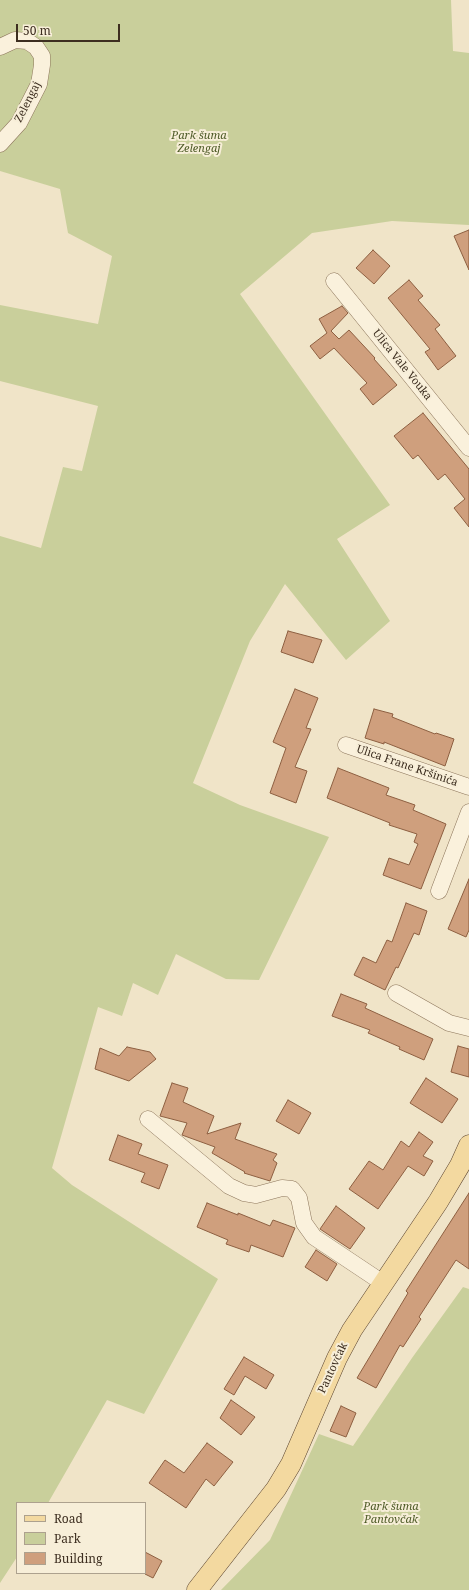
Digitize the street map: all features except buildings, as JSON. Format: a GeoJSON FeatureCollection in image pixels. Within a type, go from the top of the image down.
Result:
{"type":"FeatureCollection","features":[{"type":"Feature","properties":{"kind":"main road","name":"Pantovčak"},"geometry":{"type":"LineString","coordinates":[[197,1590],[276,1489],[291,1464],[337,1358],[352,1330],[438,1202],[460,1165],[469,1145]]}},
{"type":"Feature","properties":{"kind":"street","name":"Zelengaj"},"geometry":{"type":"LineString","coordinates":[[0,47],[15,40],[26,41],[36,47],[42,56],[42,65],[39,84],[22,116],[0,144]]}},
{"type":"Feature","properties":{"kind":"street","name":"Ulica Vale Vouka"},"geometry":{"type":"LineString","coordinates":[[334,281],[469,448]]}},
{"type":"Feature","properties":{"kind":"street","name":"Ulica Frane Kršinića"},"geometry":{"type":"LineString","coordinates":[[346,745],[469,787]]}},
{"type":"Feature","properties":{"kind":"street"},"geometry":{"type":"LineString","coordinates":[[439,891],[469,812]]}},
{"type":"Feature","properties":{"kind":"street"},"geometry":{"type":"LineString","coordinates":[[396,993],[449,1023],[469,1028]]}},
{"type":"Feature","properties":{"kind":"street"},"geometry":{"type":"LineString","coordinates":[[148,1119],[229,1186],[244,1193],[256,1195],[282,1188],[292,1190],[299,1198],[304,1223],[314,1237],[383,1283]]}},
{"type":"Feature","properties":{"kind":"green space","name":"Park šuma Zelengaj"},"geometry":{"type":"Polygon","coordinates":[[[0,0],[451,0],[453,51],[469,53],[469,225],[392,221],[312,233],[240,294],[390,505],[337,539],[390,621],[346,660],[285,584],[250,641],[193,783],[240,805],[329,837],[259,980],[226,979],[176,954],[158,995],[133,983],[122,1016],[98,1007],[52,1168],[72,1185],[218,1279],[144,1414],[107,1400],[49,1502],[16,1502],[16,1559],[0,1583],[0,536],[41,548],[63,467],[82,471],[98,406],[0,381],[0,305],[98,324],[112,256],[68,233],[60,189],[0,171],[0,0]]]}},
{"type":"Feature","properties":{"kind":"green space","name":"Park šuma Pantovčak"},"geometry":{"type":"Polygon","coordinates":[[[463,1287],[469,1289],[469,1590],[221,1590],[270,1540],[319,1434],[353,1446],[412,1358],[463,1287]]]}}]}
